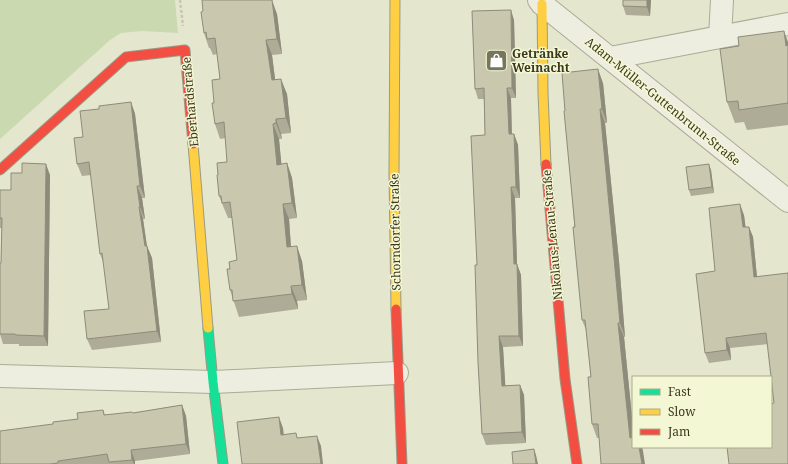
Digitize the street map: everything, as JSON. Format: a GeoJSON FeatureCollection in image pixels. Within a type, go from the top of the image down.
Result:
{"type":"FeatureCollection","features":[{"type":"Feature","properties":{"kind":"street","name":"Schorndorfer Straße"},"geometry":{"type":"LineString","coordinates":[[395,0],[394,242],[397,373],[402,464]]}},
{"type":"Feature","properties":{"kind":"street"},"geometry":{"type":"LineString","coordinates":[[720,37],[722,0]]}},
{"type":"Feature","properties":{"kind":"street","name":"Adam-Müller-Guttenbrunn-Straße"},"geometry":{"type":"LineString","coordinates":[[540,2],[788,201]]}},
{"type":"Feature","properties":{"kind":"street","name":"Nikolaus-Lenau-Straße"},"geometry":{"type":"LineString","coordinates":[[540,2],[542,93],[547,186],[564,379],[577,464]]}},
{"type":"Feature","properties":{"kind":"street"},"geometry":{"type":"LineString","coordinates":[[610,58],[788,24]]}},
{"type":"Feature","properties":{"kind":"street","name":"Eberhardstraße"},"geometry":{"type":"LineString","coordinates":[[0,170],[126,58],[186,50],[213,382]]}},
{"type":"Feature","properties":{"kind":"street"},"geometry":{"type":"LineString","coordinates":[[0,376],[213,382],[397,373]]}},
{"type":"Feature","properties":{"kind":"street"},"geometry":{"type":"LineString","coordinates":[[213,382],[223,464]]}},
{"type":"Feature","properties":{"kind":"green space"},"geometry":{"type":"Polygon","coordinates":[[[0,0],[175,0],[178,33],[142,31],[121,33],[110,40],[0,139],[0,0]]]}},
{"type":"Feature","properties":{"kind":"building"},"geometry":{"type":"Polygon","coordinates":[[[202,0],[272,0],[277,39],[266,40],[272,80],[281,79],[286,118],[276,119],[276,123],[273,124],[277,165],[287,163],[292,203],[283,204],[287,247],[297,246],[302,285],[291,286],[292,294],[233,301],[227,269],[230,269],[229,262],[237,260],[230,202],[222,203],[221,196],[219,196],[217,175],[217,163],[227,162],[224,122],[215,124],[212,103],[214,103],[212,80],[220,79],[215,38],[207,39],[206,32],[204,33],[201,12],[203,11],[202,0]]]}},
{"type":"Feature","properties":{"kind":"building"},"geometry":{"type":"Polygon","coordinates":[[[623,0],[647,0],[647,7],[623,6],[623,0]]]}},
{"type":"Feature","properties":{"kind":"building"},"geometry":{"type":"Polygon","coordinates":[[[511,10],[512,88],[507,88],[509,134],[514,134],[516,187],[511,187],[514,264],[517,264],[519,336],[499,336],[502,386],[520,385],[522,432],[482,434],[478,362],[475,265],[477,265],[471,136],[485,135],[484,88],[475,89],[472,11],[511,10]]]}},
{"type":"Feature","properties":{"kind":"building"},"geometry":{"type":"Polygon","coordinates":[[[784,31],[786,46],[788,45],[788,103],[739,110],[738,101],[727,102],[720,49],[739,46],[738,37],[784,31]]]}},
{"type":"Feature","properties":{"kind":"building"},"geometry":{"type":"Polygon","coordinates":[[[598,69],[602,109],[600,109],[620,323],[618,323],[630,438],[632,437],[632,448],[639,448],[642,464],[601,464],[598,424],[592,424],[588,377],[591,377],[585,320],[582,320],[573,227],[575,227],[564,111],[562,73],[598,69]]]}},
{"type":"Feature","properties":{"kind":"building"},"geometry":{"type":"Polygon","coordinates":[[[131,102],[140,186],[137,186],[139,207],[145,246],[147,246],[157,331],[87,339],[84,311],[109,309],[102,253],[100,254],[89,162],[77,164],[74,138],[83,137],[80,111],[99,109],[99,106],[131,102]]]}},
{"type":"Feature","properties":{"kind":"building"},"geometry":{"type":"Polygon","coordinates":[[[22,163],[46,164],[44,336],[0,334],[0,263],[2,218],[0,218],[0,190],[11,190],[11,173],[22,173],[22,163]]]}},
{"type":"Feature","properties":{"kind":"building"},"geometry":{"type":"Polygon","coordinates":[[[709,164],[712,187],[689,190],[686,167],[709,164]]]}},
{"type":"Feature","properties":{"kind":"building"},"geometry":{"type":"Polygon","coordinates":[[[740,204],[743,227],[749,227],[754,277],[788,273],[788,464],[729,464],[727,448],[772,448],[772,404],[774,403],[772,376],[766,333],[726,338],[727,350],[705,353],[696,274],[715,271],[709,208],[740,204]]]}},
{"type":"Feature","properties":{"kind":"building"},"geometry":{"type":"Polygon","coordinates":[[[182,405],[186,444],[131,450],[132,460],[109,462],[107,454],[58,461],[58,463],[50,464],[0,464],[0,431],[78,419],[77,413],[103,410],[104,415],[133,413],[182,405]]]}},
{"type":"Feature","properties":{"kind":"building"},"geometry":{"type":"Polygon","coordinates":[[[279,417],[281,435],[296,433],[297,438],[317,436],[321,464],[242,464],[237,422],[279,417]]]}},
{"type":"Feature","properties":{"kind":"building"},"geometry":{"type":"Polygon","coordinates":[[[534,449],[536,464],[513,464],[512,452],[534,449]]]}},
{"type":"Feature","properties":{"kind":"traffic: fast"},"geometry":{"type":"LineString","coordinates":[[208,328],[223,464]]}},
{"type":"Feature","properties":{"kind":"traffic: slow"},"geometry":{"type":"LineString","coordinates":[[395,0],[394,174],[396,309]]}},
{"type":"Feature","properties":{"kind":"traffic: slow"},"geometry":{"type":"LineString","coordinates":[[542,4],[543,93],[546,164]]}},
{"type":"Feature","properties":{"kind":"traffic: slow"},"geometry":{"type":"LineString","coordinates":[[193,144],[208,328]]}},
{"type":"Feature","properties":{"kind":"traffic: jam"},"geometry":{"type":"LineString","coordinates":[[0,170],[126,57],[185,50],[193,144]]}},
{"type":"Feature","properties":{"kind":"traffic: jam"},"geometry":{"type":"LineString","coordinates":[[546,164],[565,379],[577,464]]}},
{"type":"Feature","properties":{"kind":"traffic: jam"},"geometry":{"type":"LineString","coordinates":[[396,309],[402,464]]}},
{"type":"Feature","properties":{"kind":"place","name":"Getränke Weinacht"},"geometry":{"type":"Point","coordinates":[496,60]}}]}
